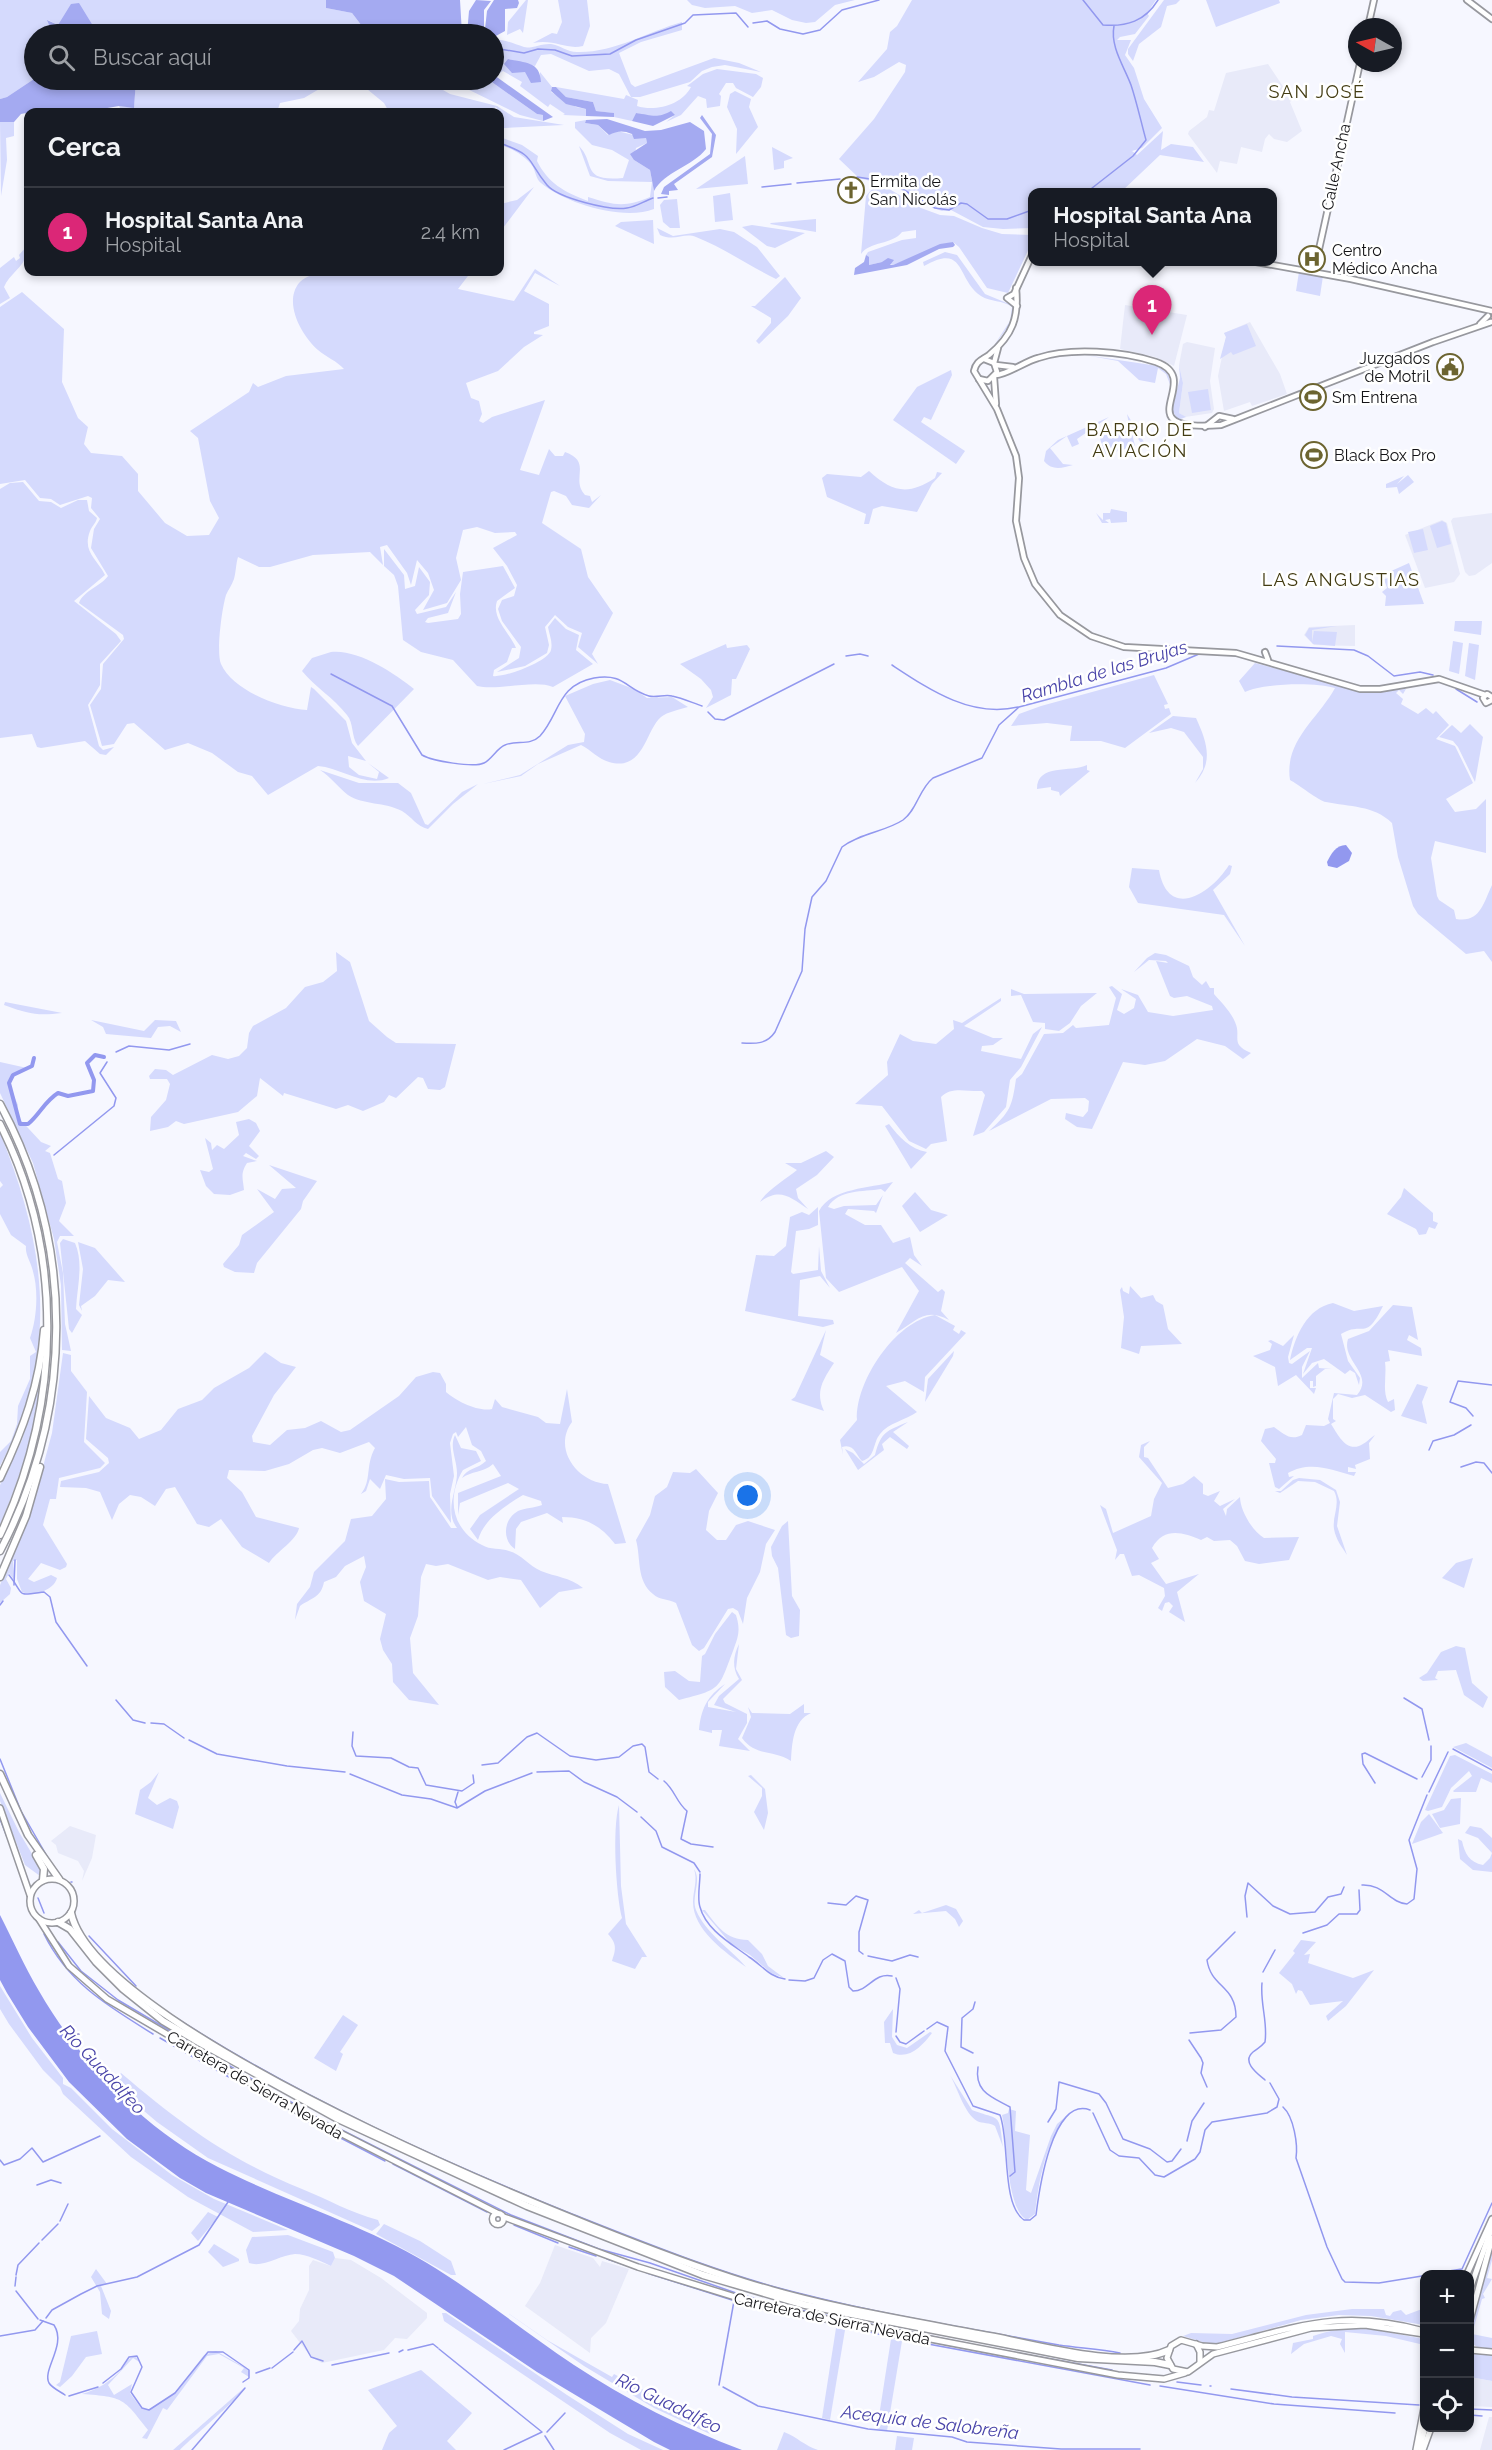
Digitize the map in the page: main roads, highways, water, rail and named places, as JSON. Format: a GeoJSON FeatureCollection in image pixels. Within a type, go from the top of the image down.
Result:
{"type":"FeatureCollection","features":[{"type":"Feature","properties":{"kind":"highway"},"geometry":{"type":"LineString","coordinates":[[0,1104],[30,1169],[45,1219],[57,1296],[57,1354],[46,1443],[26,1516],[0,1577]]}},
{"type":"Feature","properties":{"kind":"highway"},"geometry":{"type":"LineString","coordinates":[[0,1124],[16,1160],[32,1208],[47,1291],[47,1363],[41,1409],[23,1476],[0,1535]]}},
{"type":"Feature","properties":{"kind":"highway"},"geometry":{"type":"LineString","coordinates":[[0,1478],[23,1429],[36,1386],[43,1351],[47,1291]]}},
{"type":"Feature","properties":{"kind":"highway"},"geometry":{"type":"LineString","coordinates":[[0,1551],[31,1483],[47,1428]]}},
{"type":"Feature","properties":{"kind":"highway"},"geometry":{"type":"LineString","coordinates":[[0,1774],[28,1835],[59,1879],[72,1890],[74,1898],[71,1913],[73,1922],[82,1936],[112,1971],[149,2003],[180,2025],[350,2119],[461,2172],[548,2209],[702,2268],[820,2303],[1082,2353],[1139,2357],[1158,2355],[1169,2350],[1181,2340],[1217,2347],[1296,2325],[1332,2320],[1377,2320],[1420,2332]]}},
{"type":"Feature","properties":{"kind":"highway"},"geometry":{"type":"LineString","coordinates":[[0,1785],[15,1819],[44,1869],[40,1881],[30,1895]]}},
{"type":"Feature","properties":{"kind":"highway"},"geometry":{"type":"LineString","coordinates":[[0,1808],[21,1865],[30,1895],[30,1908],[39,1919],[70,1929],[96,1962],[123,1989],[163,2021],[372,2136],[556,2218],[703,2275],[805,2305],[1063,2356],[1172,2367],[1185,2373],[1194,2370],[1200,2362],[1213,2354],[1284,2334],[1323,2326],[1365,2325],[1416,2331]]}},
{"type":"Feature","properties":{"kind":"highway"},"geometry":{"type":"LineString","coordinates":[[21,1865],[30,1881],[59,1879]]}},
{"type":"Feature","properties":{"kind":"highway"},"geometry":{"type":"LineString","coordinates":[[50,1936],[48,1930],[71,1913]]}},
{"type":"Feature","properties":{"kind":"highway","name":"Carretera de Sierra Nevada"},"geometry":{"type":"LineString","coordinates":[[39,1919],[81,1978],[114,2004],[301,2113],[483,2206],[495,2215]]}},
{"type":"Feature","properties":{"kind":"highway"},"geometry":{"type":"LineString","coordinates":[[495,2215],[495,2224],[503,2220]]}},
{"type":"Feature","properties":{"kind":"highway"},"geometry":{"type":"LineString","coordinates":[[495,2215],[503,2220]]}},
{"type":"Feature","properties":{"kind":"highway"},"geometry":{"type":"LineString","coordinates":[[1469,2270],[1492,2218]]}},
{"type":"Feature","properties":{"kind":"highway","name":"Carretera de Sierra Nevada"},"geometry":{"type":"LineString","coordinates":[[503,2220],[519,2223],[638,2266],[774,2309],[1118,2375],[1171,2379],[1185,2373]]}},
{"type":"Feature","properties":{"kind":"highway"},"geometry":{"type":"LineString","coordinates":[[1474,2278],[1492,2227]]}},
{"type":"Feature","properties":{"kind":"highway"},"geometry":{"type":"LineString","coordinates":[[1474,2305],[1492,2238]]}},
{"type":"Feature","properties":{"kind":"highway"},"geometry":{"type":"LineString","coordinates":[[1196,2344],[1200,2352],[1200,2362]]}},
{"type":"Feature","properties":{"kind":"highway"},"geometry":{"type":"LineString","coordinates":[[1474,2347],[1478,2350]]}},
{"type":"Feature","properties":{"kind":"highway"},"geometry":{"type":"LineString","coordinates":[[1155,2378],[1167,2376],[1172,2367],[1169,2350]]}},
{"type":"Feature","properties":{"kind":"highway"},"geometry":{"type":"LineString","coordinates":[[1474,2350],[1492,2352]]}},
{"type":"Feature","properties":{"kind":"highway"},"geometry":{"type":"LineString","coordinates":[[1420,2450],[1422,2432]]}},
{"type":"Feature","properties":{"kind":"highway"},"geometry":{"type":"LineString","coordinates":[[1420,2450],[1424,2432]]}},
{"type":"Feature","properties":{"kind":"highway"},"geometry":{"type":"LineString","coordinates":[[1420,2450],[1429,2432]]}},
{"type":"Feature","properties":{"kind":"main road"},"geometry":{"type":"LineString","coordinates":[[1370,18],[1374,0]]}},
{"type":"Feature","properties":{"kind":"main road"},"geometry":{"type":"LineString","coordinates":[[1467,0],[1492,19]]}},
{"type":"Feature","properties":{"kind":"main road","name":"Calle Ancha"},"geometry":{"type":"LineString","coordinates":[[1314,272],[1358,72]]}},
{"type":"Feature","properties":{"kind":"main road"},"geometry":{"type":"LineString","coordinates":[[1016,304],[1007,298],[1015,290],[1028,263]]}},
{"type":"Feature","properties":{"kind":"main road"},"geometry":{"type":"LineString","coordinates":[[1277,265],[1482,309],[1490,313]]}},
{"type":"Feature","properties":{"kind":"main road"},"geometry":{"type":"LineString","coordinates":[[998,410],[975,368],[1001,342],[1017,317],[1015,290]]}},
{"type":"Feature","properties":{"kind":"main road"},"geometry":{"type":"LineString","coordinates":[[979,379],[988,381],[1044,356],[1074,350],[1155,362],[1169,369],[1173,376],[1174,387],[1169,411],[1173,421],[1183,426],[1204,427],[1233,419],[1478,325],[1492,322],[1490,313]]}},
{"type":"Feature","properties":{"kind":"main road"},"geometry":{"type":"LineString","coordinates":[[1478,325],[1490,313]]}},
{"type":"Feature","properties":{"kind":"main road"},"geometry":{"type":"LineString","coordinates":[[1001,342],[996,363],[994,394],[1018,463],[1017,521],[1024,558],[1038,589],[1060,615],[1092,636],[1124,647],[1149,651],[1224,651],[1268,660],[1360,688],[1380,689],[1439,679],[1492,700]]}},
{"type":"Feature","properties":{"kind":"main road"},"geometry":{"type":"LineString","coordinates":[[984,359],[1013,368]]}},
{"type":"Feature","properties":{"kind":"main road"},"geometry":{"type":"LineString","coordinates":[[1204,427],[1219,416],[1221,422]]}},
{"type":"Feature","properties":{"kind":"main road"},"geometry":{"type":"LineString","coordinates":[[1214,420],[1221,422]]}},
{"type":"Feature","properties":{"kind":"main road"},"geometry":{"type":"LineString","coordinates":[[1265,652],[1268,660]]}},
{"type":"Feature","properties":{"kind":"waterway"},"geometry":{"type":"LineString","coordinates":[[753,23],[767,21],[780,29],[803,34],[820,30],[842,10],[879,0]]}},
{"type":"Feature","properties":{"kind":"waterway"},"geometry":{"type":"LineString","coordinates":[[1083,0],[1103,25],[1120,25],[1135,21],[1147,13],[1158,0]]}},
{"type":"Feature","properties":{"kind":"waterway"},"geometry":{"type":"LineString","coordinates":[[504,50],[524,53],[538,49],[555,50],[572,56],[610,54],[636,40],[685,23],[693,15],[736,13],[748,27]]}},
{"type":"Feature","properties":{"kind":"waterway"},"geometry":{"type":"LineString","coordinates":[[1092,188],[1133,156],[1146,140],[1131,85],[1116,49],[1114,26]]}},
{"type":"Feature","properties":{"kind":"waterway"},"geometry":{"type":"LineString","coordinates":[[504,145],[525,155],[553,190],[573,199],[597,205],[627,208],[653,198]]}},
{"type":"Feature","properties":{"kind":"waterway"},"geometry":{"type":"LineString","coordinates":[[857,177],[890,182],[935,208],[949,210],[961,203],[967,204],[988,219],[1007,219],[1028,211]]}},
{"type":"Feature","properties":{"kind":"waterway"},"geometry":{"type":"LineString","coordinates":[[797,183],[840,179]]}},
{"type":"Feature","properties":{"kind":"waterway"},"geometry":{"type":"LineString","coordinates":[[762,187],[791,184]]}},
{"type":"Feature","properties":{"kind":"waterway"},"geometry":{"type":"LineString","coordinates":[[658,198],[667,197]]}},
{"type":"Feature","properties":{"kind":"waterway","name":"Rambla de las Brujas"},"geometry":{"type":"LineString","coordinates":[[1277,646],[1354,650],[1368,656],[1394,676],[1420,672],[1433,675]]}},
{"type":"Feature","properties":{"kind":"waterway"},"geometry":{"type":"LineString","coordinates":[[846,656],[860,654],[868,656]]}},
{"type":"Feature","properties":{"kind":"waterway","name":"Rambla de las Brujas"},"geometry":{"type":"LineString","coordinates":[[742,1043],[761,1042],[775,1032],[802,971],[805,929],[812,897],[826,881],[842,847],[903,820],[912,811],[924,788],[933,778],[982,758],[999,725],[1019,707],[1166,668],[1199,654]]}},
{"type":"Feature","properties":{"kind":"waterway"},"geometry":{"type":"LineString","coordinates":[[708,712],[715,719],[724,720],[834,664]]}},
{"type":"Feature","properties":{"kind":"waterway"},"geometry":{"type":"LineString","coordinates":[[892,665],[952,700],[984,709],[1018,707]]}},
{"type":"Feature","properties":{"kind":"waterway"},"geometry":{"type":"LineString","coordinates":[[331,674],[392,706],[422,755],[463,764],[484,763],[505,745],[536,739],[547,727],[566,694],[573,687],[594,678],[612,678],[649,696],[672,696],[702,706]]}},
{"type":"Feature","properties":{"kind":"waterway","name":"Rambla de las Brujas"},"geometry":{"type":"LineString","coordinates":[[1456,689],[1477,702]]}},
{"type":"Feature","properties":{"kind":"waterway"},"geometry":{"type":"LineString","coordinates":[[116,1052],[129,1046],[169,1050],[190,1044]]}},
{"type":"Feature","properties":{"kind":"waterway"},"geometry":{"type":"LineString","coordinates":[[34,1058],[32,1066],[13,1075],[9,1083],[20,1124],[28,1124],[58,1093],[68,1096],[93,1091],[94,1080],[87,1063],[95,1055],[104,1057]]}},
{"type":"Feature","properties":{"kind":"waterway"},"geometry":{"type":"LineString","coordinates":[[54,1155],[114,1106],[116,1098],[100,1073],[107,1062]]}},
{"type":"Feature","properties":{"kind":"waterway"},"geometry":{"type":"LineString","coordinates":[[1473,1416],[1466,1408],[1450,1402],[1458,1381],[1492,1385]]}},
{"type":"Feature","properties":{"kind":"waterway"},"geometry":{"type":"LineString","coordinates":[[1429,1450],[1433,1441],[1454,1435],[1471,1425]]}},
{"type":"Feature","properties":{"kind":"waterway"},"geometry":{"type":"LineString","coordinates":[[1461,1467],[1476,1462],[1484,1463],[1492,1473]]}},
{"type":"Feature","properties":{"kind":"waterway"},"geometry":{"type":"LineString","coordinates":[[14,1585],[15,1560]]}},
{"type":"Feature","properties":{"kind":"waterway"},"geometry":{"type":"LineString","coordinates":[[9,1575],[22,1593],[44,1592],[50,1597],[56,1622],[87,1666]]}},
{"type":"Feature","properties":{"kind":"waterway"},"geometry":{"type":"LineString","coordinates":[[0,1605],[3,1601]]}},
{"type":"Feature","properties":{"kind":"waterway"},"geometry":{"type":"LineString","coordinates":[[1404,1698],[1422,1709],[1429,1740]]}},
{"type":"Feature","properties":{"kind":"waterway"},"geometry":{"type":"LineString","coordinates":[[116,1700],[133,1720],[145,1723]]}},
{"type":"Feature","properties":{"kind":"waterway"},"geometry":{"type":"LineString","coordinates":[[151,1723],[164,1724],[184,1738]]}},
{"type":"Feature","properties":{"kind":"waterway"},"geometry":{"type":"LineString","coordinates":[[353,1732],[352,1746],[356,1756],[391,1758],[409,1767],[418,1768],[426,1785],[462,1791],[474,1783],[473,1775]]}},
{"type":"Feature","properties":{"kind":"waterway"},"geometry":{"type":"LineString","coordinates":[[482,1765],[498,1763],[527,1737],[537,1733],[570,1756],[596,1760],[619,1757],[633,1746],[642,1744],[645,1747],[649,1772],[658,1779]]}},
{"type":"Feature","properties":{"kind":"waterway"},"geometry":{"type":"LineString","coordinates":[[189,1740],[217,1754],[287,1766],[345,1772]]}},
{"type":"Feature","properties":{"kind":"waterway"},"geometry":{"type":"LineString","coordinates":[[1422,1777],[1431,1760],[1431,1746]]}},
{"type":"Feature","properties":{"kind":"waterway"},"geometry":{"type":"LineString","coordinates":[[1453,1749],[1492,1770]]}},
{"type":"Feature","properties":{"kind":"waterway"},"geometry":{"type":"LineString","coordinates":[[1429,1792],[1448,1752]]}},
{"type":"Feature","properties":{"kind":"waterway"},"geometry":{"type":"LineString","coordinates":[[1375,1783],[1363,1764],[1362,1754],[1365,1753],[1417,1779]]}},
{"type":"Feature","properties":{"kind":"waterway"},"geometry":{"type":"LineString","coordinates":[[0,1759],[21,1811],[48,1858]]}},
{"type":"Feature","properties":{"kind":"waterway"},"geometry":{"type":"LineString","coordinates":[[537,1772],[569,1771],[584,1782],[617,1797],[637,1812]]}},
{"type":"Feature","properties":{"kind":"waterway"},"geometry":{"type":"LineString","coordinates":[[350,1774],[402,1795],[431,1799],[457,1808],[485,1791],[532,1773]]}},
{"type":"Feature","properties":{"kind":"waterway"},"geometry":{"type":"LineString","coordinates":[[664,1781],[687,1811],[681,1839],[691,1844],[713,1847]]}},
{"type":"Feature","properties":{"kind":"waterway"},"geometry":{"type":"LineString","coordinates":[[457,1807],[455,1802],[458,1792]]}},
{"type":"Feature","properties":{"kind":"waterway"},"geometry":{"type":"LineString","coordinates":[[1362,1885],[1376,1887],[1401,1903],[1407,1904],[1414,1899],[1417,1869],[1409,1840],[1427,1795]]}},
{"type":"Feature","properties":{"kind":"waterway"},"geometry":{"type":"LineString","coordinates":[[641,1817],[656,1831],[662,1847],[694,1863],[700,1872]]}},
{"type":"Feature","properties":{"kind":"waterway"},"geometry":{"type":"LineString","coordinates":[[0,1819],[7,1837]]}},
{"type":"Feature","properties":{"kind":"waterway"},"geometry":{"type":"LineString","coordinates":[[700,1874],[699,1903],[708,1923],[720,1936],[770,1973],[785,1979]]}},
{"type":"Feature","properties":{"kind":"waterway"},"geometry":{"type":"LineString","coordinates":[[1247,1917],[1245,1896],[1248,1883],[1273,1906],[1290,1914],[1315,1912],[1328,1897],[1341,1894],[1344,1887]]}},
{"type":"Feature","properties":{"kind":"waterway"},"geometry":{"type":"LineString","coordinates":[[1303,1933],[1327,1925],[1339,1914],[1357,1914],[1360,1910],[1359,1890]]}},
{"type":"Feature","properties":{"kind":"waterway"},"geometry":{"type":"LineString","coordinates":[[828,1903],[846,1905],[856,1896],[868,1900],[859,1932],[859,1951],[863,1954]]}},
{"type":"Feature","properties":{"kind":"waterway"},"geometry":{"type":"LineString","coordinates":[[38,1898],[44,1913]]}},
{"type":"Feature","properties":{"kind":"waterway"},"geometry":{"type":"LineString","coordinates":[[1190,2033],[1221,2030],[1236,2017],[1232,1999],[1213,1976],[1207,1960],[1235,1932]]}},
{"type":"Feature","properties":{"kind":"waterway"},"geometry":{"type":"LineString","coordinates":[[44,1934],[77,1980],[105,2003],[153,2034]]}},
{"type":"Feature","properties":{"kind":"waterway"},"geometry":{"type":"LineString","coordinates":[[89,1936],[136,1986]]}},
{"type":"Feature","properties":{"kind":"waterway"},"geometry":{"type":"LineString","coordinates":[[58,1942],[81,1971],[118,2000],[318,2118],[511,2215],[599,2249],[650,2263],[736,2293],[785,2307],[975,2345]]}},
{"type":"Feature","properties":{"kind":"waterway"},"geometry":{"type":"LineString","coordinates":[[1263,1972],[1275,1950]]}},
{"type":"Feature","properties":{"kind":"waterway"},"geometry":{"type":"LineString","coordinates":[[789,1980],[805,1981],[814,1978],[823,1960],[832,1954],[845,1961],[849,1987],[853,1991],[886,1975],[892,1976]]}},
{"type":"Feature","properties":{"kind":"waterway"},"geometry":{"type":"LineString","coordinates":[[868,1956],[892,1961],[910,1955],[918,1957]]}},
{"type":"Feature","properties":{"kind":"waterway"},"geometry":{"type":"LineString","coordinates":[[896,1978],[900,1989],[896,2032]]}},
{"type":"Feature","properties":{"kind":"waterway"},"geometry":{"type":"LineString","coordinates":[[1262,1983],[1265,2042],[1253,2052],[1249,2060],[1252,2068],[1265,2080]]}},
{"type":"Feature","properties":{"kind":"waterway"},"geometry":{"type":"LineString","coordinates":[[973,2053],[961,2047],[962,2018],[973,2009],[975,2002]]}},
{"type":"Feature","properties":{"kind":"waterway"},"geometry":{"type":"LineString","coordinates":[[170,2014],[266,2072],[366,2123],[520,2193],[684,2257],[741,2277],[830,2301],[1059,2345],[1120,2353]]}},
{"type":"Feature","properties":{"kind":"waterway"},"geometry":{"type":"LineString","coordinates":[[927,2029],[937,2022],[948,2027],[945,2051],[973,2106],[1000,2115],[1009,2187],[1017,2212],[1024,2220],[1030,2220],[1036,2215],[1044,2168],[1057,2131],[1066,2117],[1077,2110],[1090,2110]]}},
{"type":"Feature","properties":{"kind":"waterway"},"geometry":{"type":"LineString","coordinates":[[896,2036],[900,2042],[906,2044],[924,2031]]}},
{"type":"Feature","properties":{"kind":"waterway"},"geometry":{"type":"LineString","coordinates":[[160,2038],[204,2063]]}},
{"type":"Feature","properties":{"kind":"waterway"},"geometry":{"type":"LineString","coordinates":[[1189,2040],[1203,2063],[1201,2073],[1207,2087]]}},
{"type":"Feature","properties":{"kind":"waterway"},"geometry":{"type":"LineString","coordinates":[[209,2066],[238,2082]]}},
{"type":"Feature","properties":{"kind":"waterway"},"geometry":{"type":"LineString","coordinates":[[978,2067],[977,2075],[982,2088],[991,2097],[1010,2107],[1015,2172],[1010,2176]]}},
{"type":"Feature","properties":{"kind":"waterway"},"geometry":{"type":"LineString","coordinates":[[1048,2122],[1056,2109],[1059,2082],[1099,2094],[1106,2103],[1123,2139],[1150,2149],[1167,2162],[1172,2161],[1181,2149]]}},
{"type":"Feature","properties":{"kind":"waterway"},"geometry":{"type":"LineString","coordinates":[[1093,2113],[1110,2150],[1119,2156],[1139,2158],[1155,2175],[1164,2177],[1195,2159],[1200,2152],[1205,2130],[1212,2122],[1267,2113],[1277,2107],[1279,2099],[1270,2083]]}},
{"type":"Feature","properties":{"kind":"waterway"},"geometry":{"type":"LineString","coordinates":[[1187,2141],[1192,2121],[1204,2103]]}},
{"type":"Feature","properties":{"kind":"waterway"},"geometry":{"type":"LineString","coordinates":[[1283,2107],[1290,2117],[1294,2131],[1296,2158],[1327,2247],[1342,2279],[1345,2282],[1379,2283],[1420,2276]]}},
{"type":"Feature","properties":{"kind":"waterway"},"geometry":{"type":"LineString","coordinates":[[304,2119],[385,2161]]}},
{"type":"Feature","properties":{"kind":"waterway"},"geometry":{"type":"LineString","coordinates":[[0,2160],[4,2165],[20,2159],[32,2148],[43,2162],[100,2136]]}},
{"type":"Feature","properties":{"kind":"waterway"},"geometry":{"type":"LineString","coordinates":[[393,2164],[487,2212]]}},
{"type":"Feature","properties":{"kind":"waterway"},"geometry":{"type":"LineString","coordinates":[[37,2185],[51,2180],[61,2183]]}},
{"type":"Feature","properties":{"kind":"waterway"},"geometry":{"type":"LineString","coordinates":[[46,2318],[52,2310],[97,2286],[137,2277],[199,2245],[228,2202]]}},
{"type":"Feature","properties":{"kind":"waterway"},"geometry":{"type":"LineString","coordinates":[[1455,2270],[1462,2269],[1492,2203]]}},
{"type":"Feature","properties":{"kind":"waterway"},"geometry":{"type":"LineString","coordinates":[[60,2221],[68,2204]]}},
{"type":"Feature","properties":{"kind":"waterway"},"geometry":{"type":"LineString","coordinates":[[42,2240],[58,2224]]}},
{"type":"Feature","properties":{"kind":"waterway"},"geometry":{"type":"LineString","coordinates":[[514,2225],[558,2243]]}},
{"type":"Feature","properties":{"kind":"waterway"},"geometry":{"type":"LineString","coordinates":[[16,2275],[18,2265],[39,2243]]}},
{"type":"Feature","properties":{"kind":"waterway"},"geometry":{"type":"LineString","coordinates":[[569,2247],[596,2256]]}},
{"type":"Feature","properties":{"kind":"waterway"},"geometry":{"type":"LineString","coordinates":[[607,2259],[637,2269]]}},
{"type":"Feature","properties":{"kind":"waterway"},"geometry":{"type":"LineString","coordinates":[[647,2273],[732,2300]]}},
{"type":"Feature","properties":{"kind":"waterway"},"geometry":{"type":"LineString","coordinates":[[15,2286],[16,2277]]}},
{"type":"Feature","properties":{"kind":"waterway"},"geometry":{"type":"LineString","coordinates":[[16,2291],[38,2319]]}},
{"type":"Feature","properties":{"kind":"waterway"},"geometry":{"type":"LineString","coordinates":[[719,2385],[734,2301]]}},
{"type":"Feature","properties":{"kind":"waterway"},"geometry":{"type":"LineString","coordinates":[[739,2303],[901,2339],[1150,2385]]}},
{"type":"Feature","properties":{"kind":"waterway"},"geometry":{"type":"LineString","coordinates":[[40,2320],[54,2325],[57,2333],[58,2341],[48,2377],[50,2385],[65,2395]]}},
{"type":"Feature","properties":{"kind":"waterway"},"geometry":{"type":"LineString","coordinates":[[0,2336],[35,2330],[43,2321]]}},
{"type":"Feature","properties":{"kind":"waterway"},"geometry":{"type":"LineString","coordinates":[[294,2350],[302,2341],[311,2357],[323,2361]]}},
{"type":"Feature","properties":{"kind":"waterway"},"geometry":{"type":"LineString","coordinates":[[408,2350],[433,2344],[438,2348]]}},
{"type":"Feature","properties":{"kind":"waterway"},"geometry":{"type":"LineString","coordinates":[[439,2349],[542,2432],[504,2450]]}},
{"type":"Feature","properties":{"kind":"waterway"},"geometry":{"type":"LineString","coordinates":[[995,2349],[1112,2370]]}},
{"type":"Feature","properties":{"kind":"waterway"},"geometry":{"type":"LineString","coordinates":[[399,2352],[403,2350]]}},
{"type":"Feature","properties":{"kind":"waterway"},"geometry":{"type":"LineString","coordinates":[[103,2383],[121,2369],[129,2357],[137,2356],[142,2367],[131,2392],[142,2408],[149,2410],[175,2393],[208,2352],[223,2352],[249,2370],[249,2378],[243,2382]]}},
{"type":"Feature","properties":{"kind":"waterway"},"geometry":{"type":"LineString","coordinates":[[272,2368],[293,2352]]}},
{"type":"Feature","properties":{"kind":"waterway"},"geometry":{"type":"LineString","coordinates":[[332,2365],[389,2353]]}},
{"type":"Feature","properties":{"kind":"waterway"},"geometry":{"type":"LineString","coordinates":[[256,2373],[270,2368]]}},
{"type":"Feature","properties":{"kind":"waterway"},"geometry":{"type":"LineString","coordinates":[[1177,2382],[1201,2385]]}},
{"type":"Feature","properties":{"kind":"waterway"},"geometry":{"type":"LineString","coordinates":[[1160,2386],[1274,2404],[1395,2413]]}},
{"type":"Feature","properties":{"kind":"waterway"},"geometry":{"type":"LineString","coordinates":[[69,2396],[98,2387]]}},
{"type":"Feature","properties":{"kind":"waterway","name":"Acequia de Salobreña"},"geometry":{"type":"LineString","coordinates":[[723,2387],[758,2406],[868,2429],[952,2437],[967,2442],[1061,2449],[1140,2449]]}},
{"type":"Feature","properties":{"kind":"waterway"},"geometry":{"type":"LineString","coordinates":[[192,2450],[245,2388]]}},
{"type":"Feature","properties":{"kind":"waterway"},"geometry":{"type":"LineString","coordinates":[[1231,2389],[1292,2397],[1419,2405]]}},
{"type":"Feature","properties":{"kind":"waterway"},"geometry":{"type":"LineString","coordinates":[[1474,2409],[1492,2410]]}},
{"type":"Feature","properties":{"kind":"waterway"},"geometry":{"type":"LineString","coordinates":[[547,2432],[565,2413]]}},
{"type":"Feature","properties":{"kind":"waterway"},"geometry":{"type":"LineString","coordinates":[[1474,2415],[1482,2416]]}},
{"type":"Feature","properties":{"kind":"waterway"},"geometry":{"type":"LineString","coordinates":[[545,2436],[554,2450]]}},
{"type":"Feature","properties":{"kind":"place","name":"Ermita de San Nicolás"},"geometry":{"type":"Point","coordinates":[851,190]}},
{"type":"Feature","properties":{"kind":"place","name":"Centro Médico Ancha"},"geometry":{"type":"Point","coordinates":[1312,259]}},
{"type":"Feature","properties":{"kind":"place","name":"Hospital Santa Ana"},"geometry":{"type":"Point","coordinates":[1152,335]}},
{"type":"Feature","properties":{"kind":"place","name":"Juzgados de Motril"},"geometry":{"type":"Point","coordinates":[1450,367]}},
{"type":"Feature","properties":{"kind":"place","name":"Sm Entrena"},"geometry":{"type":"Point","coordinates":[1313,397]}},
{"type":"Feature","properties":{"kind":"place","name":"Black Box Pro"},"geometry":{"type":"Point","coordinates":[1314,455]}},
{"type":"Feature","properties":{"kind":"district","name":"SAN JOSÉ"},"geometry":{"type":"Point","coordinates":[1317,91]}},
{"type":"Feature","properties":{"kind":"district","name":"BARRIO DE AVIACIÓN"},"geometry":{"type":"Point","coordinates":[1140,439]}},
{"type":"Feature","properties":{"kind":"district","name":"LAS ANGUSTIAS"},"geometry":{"type":"Point","coordinates":[1341,579]}},
{"type":"Feature","properties":{"kind":"water label","name":"Río Guadalfeo"},"geometry":{"type":"Point","coordinates":[103,2069]}},
{"type":"Feature","properties":{"kind":"water label","name":"Río Guadalfeo"},"geometry":{"type":"Point","coordinates":[669,2403]}}]}
